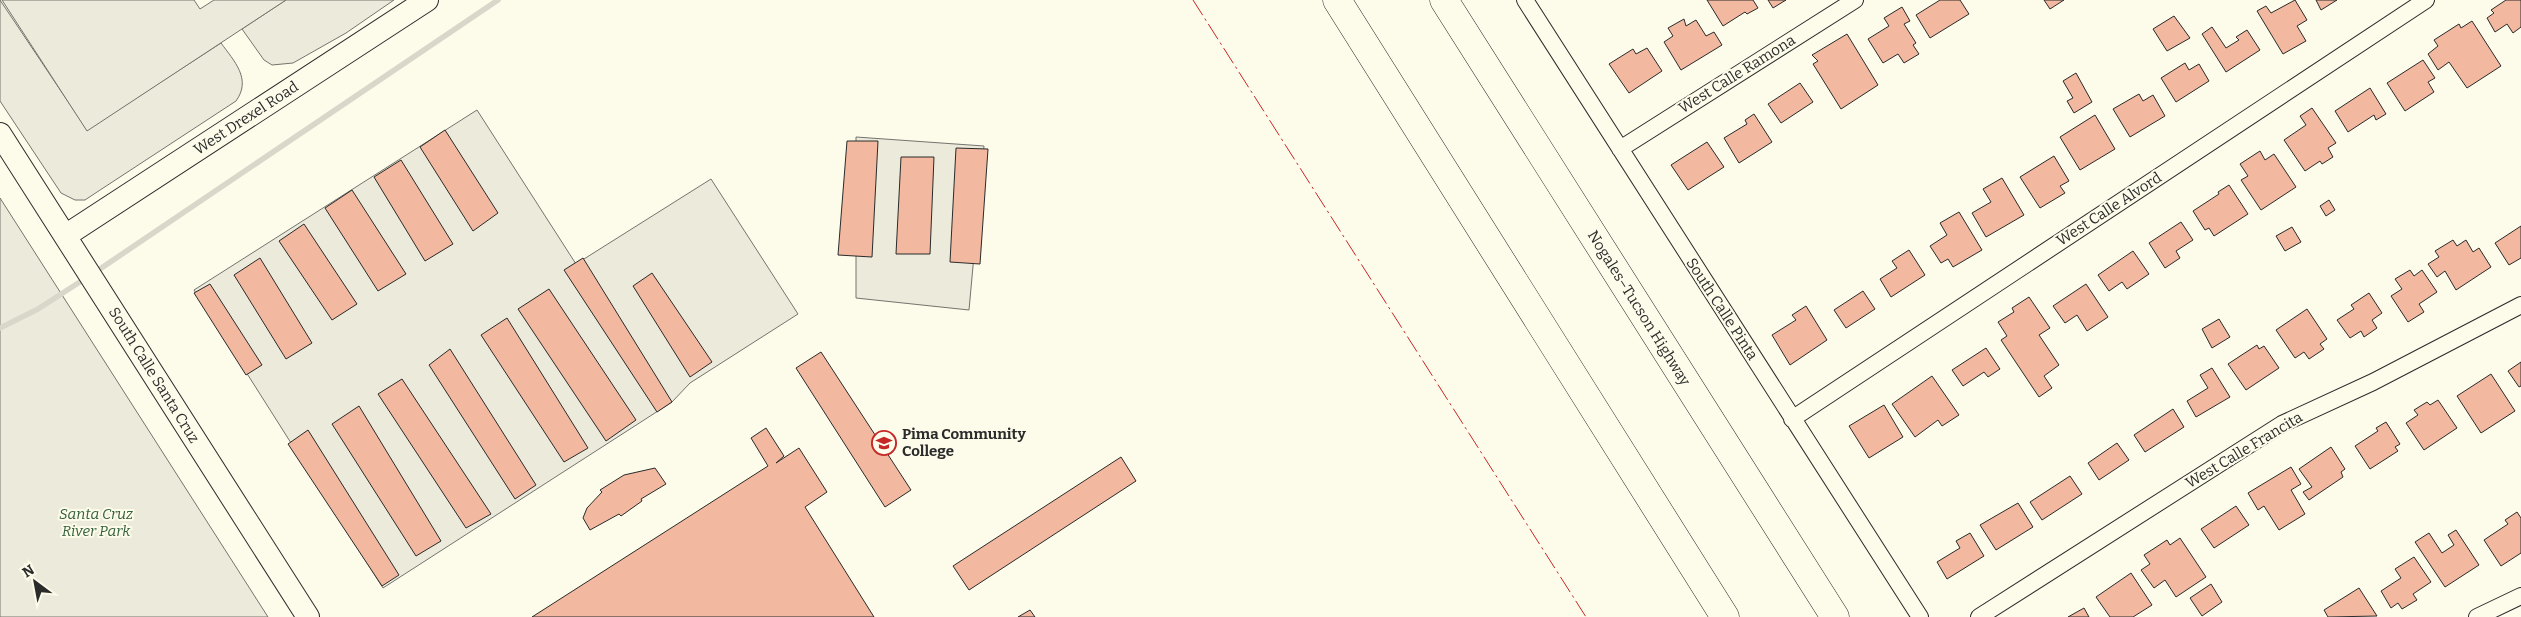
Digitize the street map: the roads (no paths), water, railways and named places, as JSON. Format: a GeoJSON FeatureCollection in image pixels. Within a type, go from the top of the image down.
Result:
{"type":"FeatureCollection","features":[{"type":"Feature","properties":{"kind":"highway"},"geometry":{"type":"LineString","coordinates":[[1337,0],[1725,617]]}},
{"type":"Feature","properties":{"kind":"highway","name":"Nogales–Tucson Highway"},"geometry":{"type":"LineString","coordinates":[[1444,0],[1835,617]]}},
{"type":"Feature","properties":{"kind":"street","name":"West Drexel Road"},"geometry":{"type":"LineString","coordinates":[[65,236],[427,0]]}},
{"type":"Feature","properties":{"kind":"street","name":"South Calle Pinta"},"geometry":{"type":"LineString","coordinates":[[1525,0],[1920,617]]}},
{"type":"Feature","properties":{"kind":"street","name":"West Calle Ramona"},"geometry":{"type":"LineString","coordinates":[[1620,149],[1855,0]]}},
{"type":"Feature","properties":{"kind":"street","name":"West Calle Alvord"},"geometry":{"type":"LineString","coordinates":[[1792,419],[2426,0]]}},
{"type":"Feature","properties":{"kind":"street","name":"South Calle Santa Cruz"},"geometry":{"type":"LineString","coordinates":[[0,134],[308,617]]}},
{"type":"Feature","properties":{"kind":"street","name":"West Calle Francita"},"geometry":{"type":"LineString","coordinates":[[1980,617],[2282,424],[2373,382],[2521,306]]}},
{"type":"Feature","properties":{"kind":"street"},"geometry":{"type":"LineString","coordinates":[[2477,617],[2521,596]]}},
{"type":"Feature","properties":{"kind":"waterway"},"geometry":{"type":"LineString","coordinates":[[94,273],[498,0]]}},
{"type":"Feature","properties":{"kind":"waterway"},"geometry":{"type":"LineString","coordinates":[[0,328],[38,309],[86,278]]}},
{"type":"Feature","properties":{"kind":"place","name":"Pima Community College"},"geometry":{"type":"Point","coordinates":[884,443]}},
{"type":"Feature","properties":{"kind":"park label","name":"Santa Cruz River Park"},"geometry":{"type":"Point","coordinates":[96,522]}}]}
